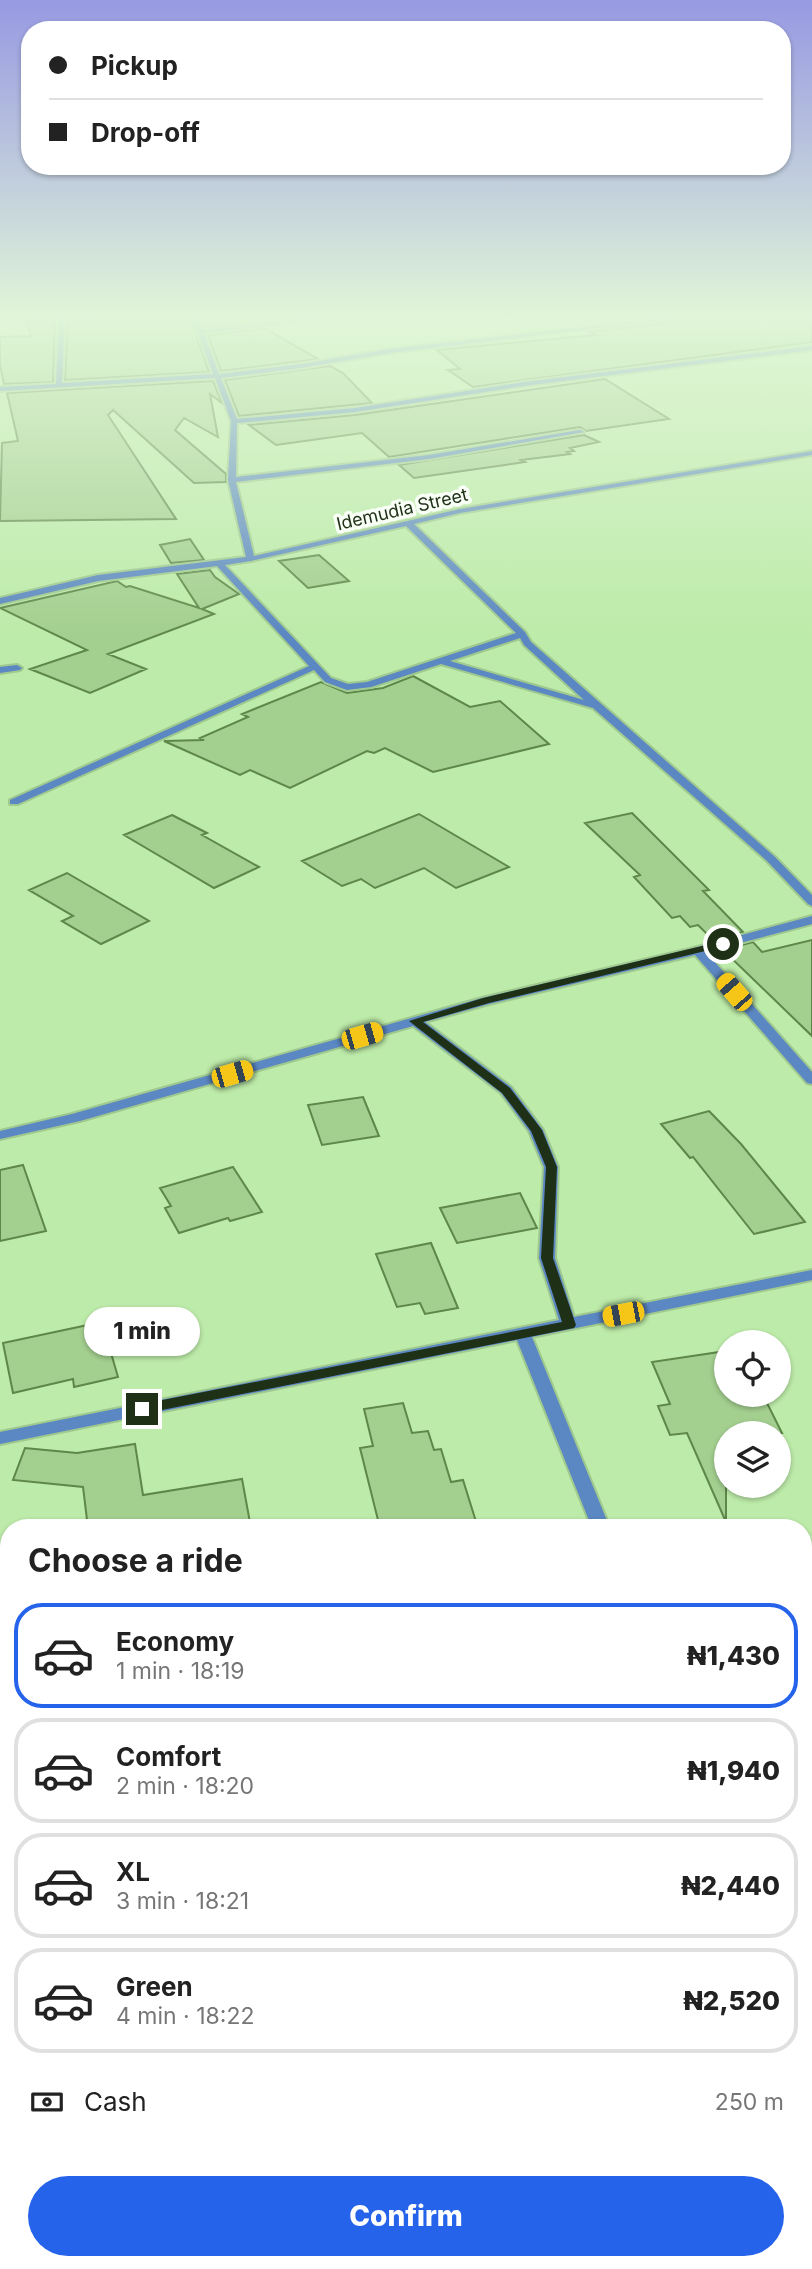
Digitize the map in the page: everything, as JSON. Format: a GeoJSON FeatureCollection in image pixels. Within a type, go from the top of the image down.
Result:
{"type":"FeatureCollection","features":[{"type":"Feature","properties":{"kind":"street"},"geometry":{"type":"LineString","coordinates":[[234,424],[232,480],[251,559]]}},
{"type":"Feature","properties":{"kind":"street"},"geometry":{"type":"LineString","coordinates":[[232,480],[429,457],[580,432]]}},
{"type":"Feature","properties":{"kind":"street","name":"Idemudia Street"},"geometry":{"type":"LineString","coordinates":[[0,601],[98,578],[251,559],[460,510],[812,453]]}},
{"type":"Feature","properties":{"kind":"street"},"geometry":{"type":"LineString","coordinates":[[408,523],[522,634],[527,643],[771,859],[812,902]]}},
{"type":"Feature","properties":{"kind":"street"},"geometry":{"type":"LineString","coordinates":[[219,563],[334,684],[358,687],[522,634]]}},
{"type":"Feature","properties":{"kind":"street"},"geometry":{"type":"LineString","coordinates":[[441,661],[597,706]]}},
{"type":"Feature","properties":{"kind":"street"},"geometry":{"type":"LineString","coordinates":[[14,802],[316,666]]}},
{"type":"Feature","properties":{"kind":"street"},"geometry":{"type":"LineString","coordinates":[[0,670],[17,668]]}},
{"type":"Feature","properties":{"kind":"street"},"geometry":{"type":"LineString","coordinates":[[0,1135],[75,1118],[486,1001],[698,951],[812,920]]}},
{"type":"Feature","properties":{"kind":"street"},"geometry":{"type":"LineString","coordinates":[[698,951],[812,1080]]}},
{"type":"Feature","properties":{"kind":"street"},"geometry":{"type":"LineString","coordinates":[[415,1021],[506,1090],[536,1130],[551,1167],[547,1258],[569,1325]]}},
{"type":"Feature","properties":{"kind":"street"},"geometry":{"type":"LineString","coordinates":[[0,1438],[812,1275]]}},
{"type":"Feature","properties":{"kind":"street"},"geometry":{"type":"LineString","coordinates":[[523,1334],[597,1519]]}},
{"type":"Feature","properties":{"kind":"building"},"geometry":{"type":"Polygon","coordinates":[[[14,424],[114,424],[176,519],[0,521],[2,443],[18,441],[14,424]]]}},
{"type":"Feature","properties":{"kind":"building"},"geometry":{"type":"Polygon","coordinates":[[[128,424],[180,424],[175,430],[226,474],[226,482],[194,483],[128,424]]]}},
{"type":"Feature","properties":{"kind":"building"},"geometry":{"type":"Polygon","coordinates":[[[195,424],[216,424],[218,437],[195,424]]]}},
{"type":"Feature","properties":{"kind":"building"},"geometry":{"type":"Polygon","coordinates":[[[635,424],[586,431],[580,427],[389,457],[362,433],[276,445],[249,425],[635,424]]]}},
{"type":"Feature","properties":{"kind":"building"},"geometry":{"type":"Polygon","coordinates":[[[584,435],[599,442],[570,448],[574,451],[567,452],[570,454],[521,460],[525,462],[414,478],[399,465],[584,435]]]}},
{"type":"Feature","properties":{"kind":"building"},"geometry":{"type":"Polygon","coordinates":[[[190,539],[204,560],[171,563],[160,545],[190,539]]]}},
{"type":"Feature","properties":{"kind":"building"},"geometry":{"type":"Polygon","coordinates":[[[319,555],[349,581],[308,588],[279,561],[319,555]]]}},
{"type":"Feature","properties":{"kind":"building"},"geometry":{"type":"Polygon","coordinates":[[[210,570],[215,577],[239,594],[202,609],[214,614],[108,654],[146,669],[90,693],[30,669],[87,650],[0,608],[117,581],[126,587],[199,608],[177,574],[210,570]]]}},
{"type":"Feature","properties":{"kind":"building"},"geometry":{"type":"Polygon","coordinates":[[[413,676],[470,707],[500,701],[549,744],[433,772],[385,748],[374,753],[367,751],[290,788],[250,770],[240,775],[164,741],[204,740],[200,738],[248,717],[242,714],[321,682],[347,693],[383,688],[413,676]]]}},
{"type":"Feature","properties":{"kind":"building"},"geometry":{"type":"Polygon","coordinates":[[[632,813],[709,890],[703,891],[743,932],[713,940],[698,925],[690,927],[680,916],[672,918],[634,877],[640,875],[585,823],[632,813]]]}},
{"type":"Feature","properties":{"kind":"building"},"geometry":{"type":"Polygon","coordinates":[[[419,814],[509,867],[456,888],[424,868],[375,888],[361,879],[342,886],[302,861],[419,814]]]}},
{"type":"Feature","properties":{"kind":"building"},"geometry":{"type":"Polygon","coordinates":[[[172,815],[207,833],[202,835],[259,867],[214,888],[124,835],[172,815]]]}},
{"type":"Feature","properties":{"kind":"building"},"geometry":{"type":"Polygon","coordinates":[[[67,873],[149,921],[101,944],[62,921],[73,916],[29,890],[67,873]]]}},
{"type":"Feature","properties":{"kind":"building"},"geometry":{"type":"Polygon","coordinates":[[[812,940],[812,1036],[723,950],[753,942],[762,952],[812,940]]]}},
{"type":"Feature","properties":{"kind":"building"},"geometry":{"type":"Polygon","coordinates":[[[363,1097],[379,1136],[322,1145],[308,1105],[363,1097]]]}},
{"type":"Feature","properties":{"kind":"building"},"geometry":{"type":"Polygon","coordinates":[[[709,1111],[741,1144],[805,1222],[754,1234],[693,1157],[690,1158],[661,1124],[709,1111]]]}},
{"type":"Feature","properties":{"kind":"building"},"geometry":{"type":"Polygon","coordinates":[[[23,1165],[46,1231],[0,1241],[0,1170],[23,1165]]]}},
{"type":"Feature","properties":{"kind":"building"},"geometry":{"type":"Polygon","coordinates":[[[233,1167],[262,1212],[230,1221],[228,1218],[179,1233],[165,1208],[171,1206],[160,1188],[233,1167]]]}},
{"type":"Feature","properties":{"kind":"building"},"geometry":{"type":"Polygon","coordinates":[[[520,1193],[537,1228],[457,1243],[440,1208],[520,1193]]]}},
{"type":"Feature","properties":{"kind":"building"},"geometry":{"type":"Polygon","coordinates":[[[431,1243],[458,1308],[425,1314],[420,1303],[397,1307],[376,1254],[431,1243]]]}},
{"type":"Feature","properties":{"kind":"building"},"geometry":{"type":"Polygon","coordinates":[[[102,1322],[118,1377],[74,1387],[73,1379],[13,1393],[3,1343],[102,1322]]]}},
{"type":"Feature","properties":{"kind":"building"},"geometry":{"type":"Polygon","coordinates":[[[714,1353],[714,1407],[769,1407],[776,1421],[714,1421],[714,1495],[687,1433],[670,1435],[658,1406],[670,1404],[652,1362],[714,1353]]]}},
{"type":"Feature","properties":{"kind":"building"},"geometry":{"type":"Polygon","coordinates":[[[403,1403],[412,1433],[428,1431],[434,1450],[441,1449],[451,1482],[463,1480],[475,1519],[378,1519],[360,1448],[373,1446],[364,1409],[403,1403]]]}},
{"type":"Feature","properties":{"kind":"building"},"geometry":{"type":"Polygon","coordinates":[[[135,1444],[143,1495],[242,1479],[249,1519],[87,1519],[83,1487],[13,1480],[25,1448],[77,1453],[135,1444]]]}},
{"type":"Feature","properties":{"kind":"building"},"geometry":{"type":"Polygon","coordinates":[[[715,1498],[726,1498],[725,1519],[715,1498]]]}},
{"type":"Feature","properties":{"kind":"route"},"geometry":{"type":"LineString","coordinates":[[142,1409],[569,1325],[547,1258],[551,1167],[536,1130],[506,1090],[415,1021],[486,1001],[723,944]]}}]}
